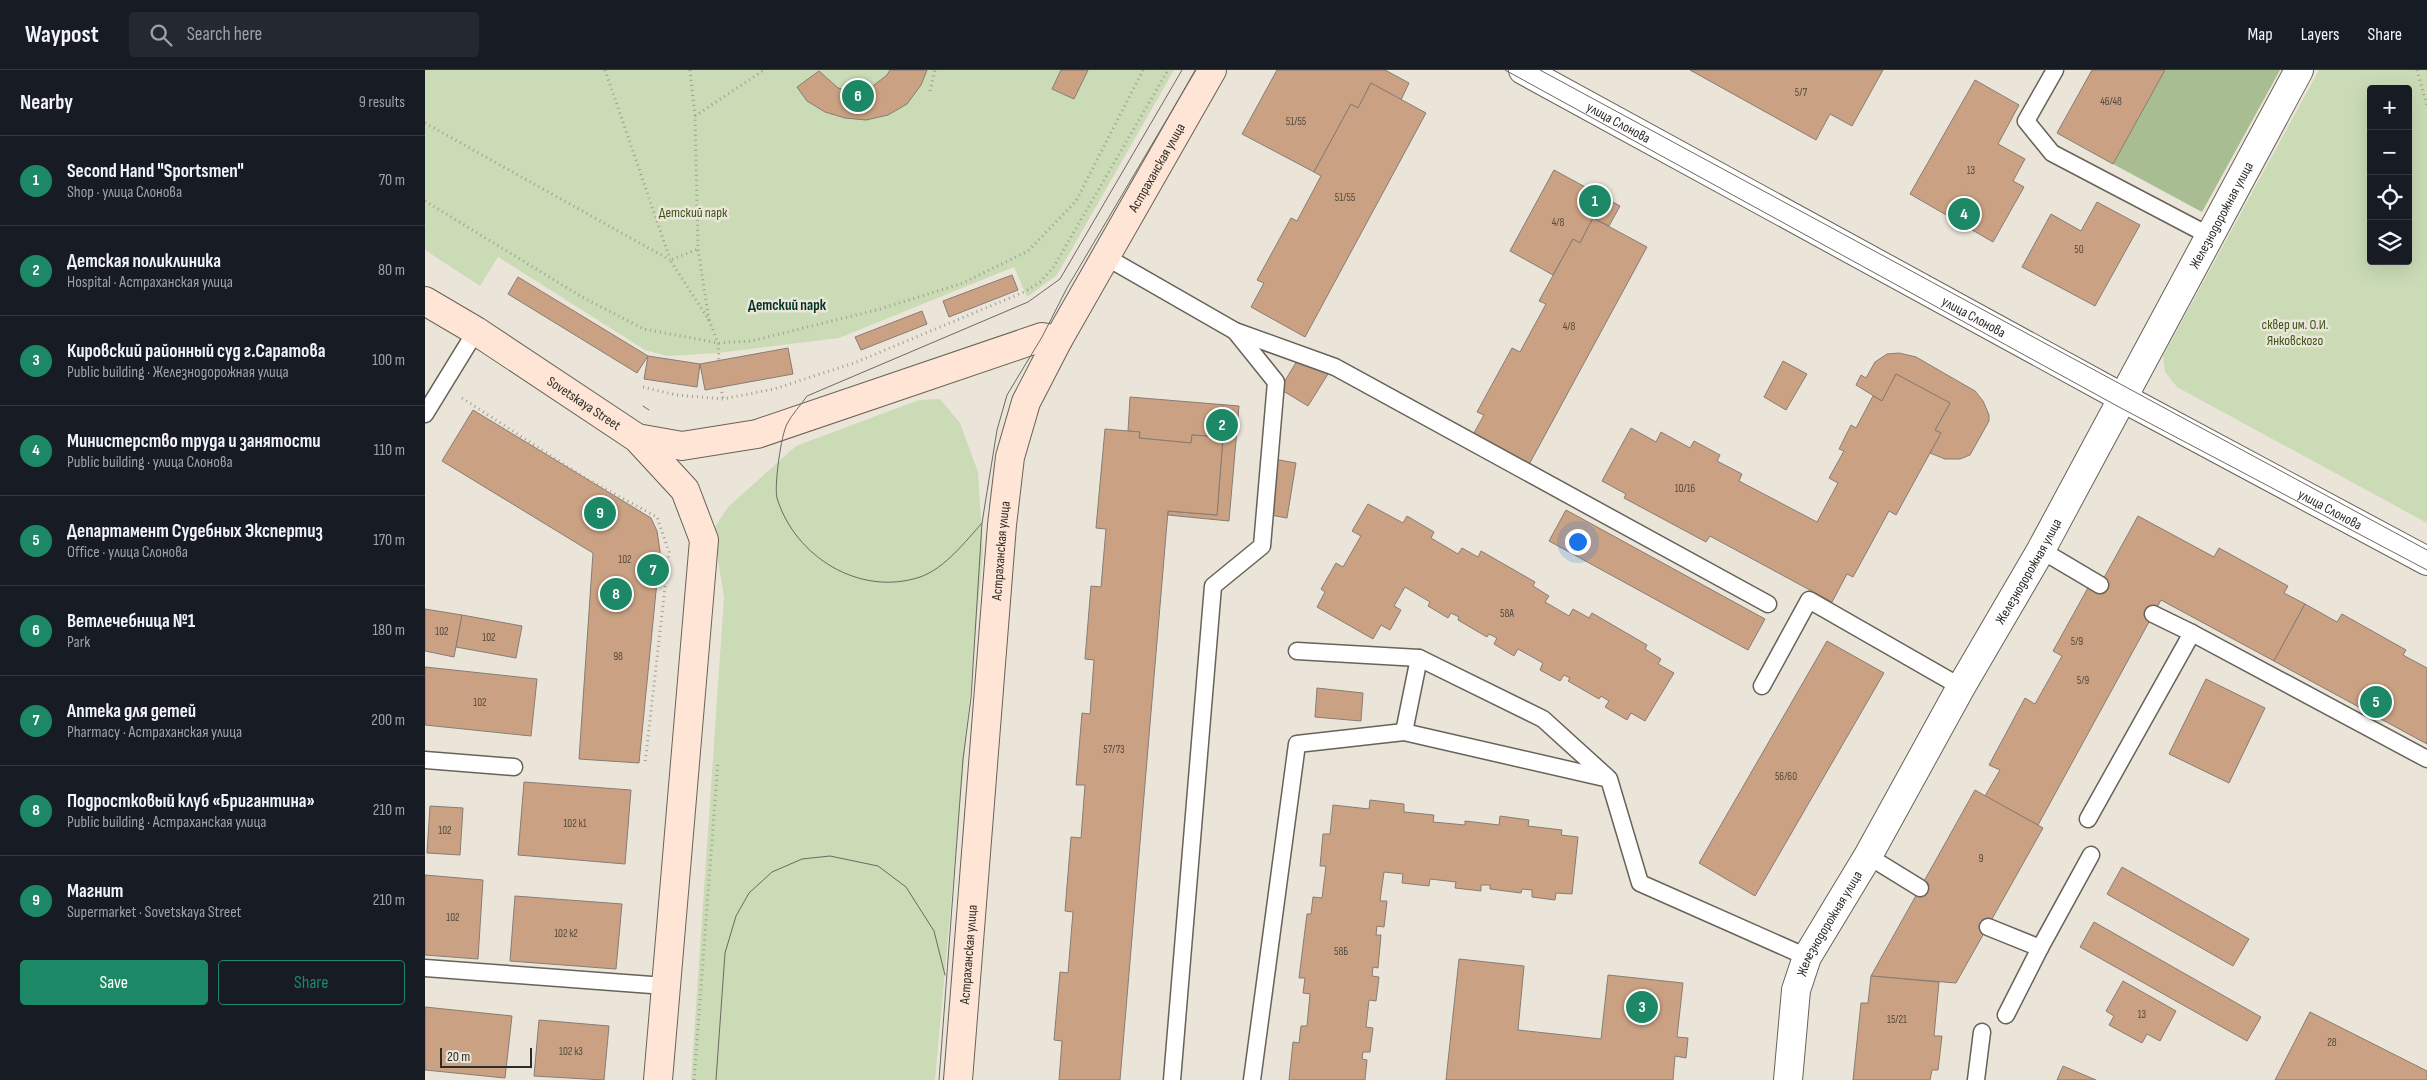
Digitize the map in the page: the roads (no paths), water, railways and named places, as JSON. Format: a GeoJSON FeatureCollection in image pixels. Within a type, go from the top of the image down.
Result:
{"type":"FeatureCollection","features":[{"type":"Feature","properties":{"kind":"main road","name":"Астраханская улица"},"geometry":{"type":"LineString","coordinates":[[958,1080],[1001,535],[1010,457],[1026,402],[1058,340],[1212,70]]}},
{"type":"Feature","properties":{"kind":"main road","name":"Sovetskaya Street"},"geometry":{"type":"LineString","coordinates":[[425,301],[476,331],[637,438],[685,490],[704,540],[665,986]]}},
{"type":"Feature","properties":{"kind":"main road"},"geometry":{"type":"LineString","coordinates":[[637,438],[681,446],[757,434],[1042,337],[1058,340]]}},
{"type":"Feature","properties":{"kind":"main road"},"geometry":{"type":"LineString","coordinates":[[658,1080],[665,986]]}},
{"type":"Feature","properties":{"kind":"street","name":"улица Слонова"},"geometry":{"type":"LineString","coordinates":[[1523,70],[2123,398],[2427,561]]}},
{"type":"Feature","properties":{"kind":"street","name":"Железнодорожная улица"},"geometry":{"type":"LineString","coordinates":[[1788,1080],[1796,990],[1807,957],[1868,856],[1961,687],[2041,550],[2299,70]]}},
{"type":"Feature","properties":{"kind":"lane"},"geometry":{"type":"LineString","coordinates":[[2055,70],[2027,121],[2052,153],[2210,236]]}},
{"type":"Feature","properties":{"kind":"lane"},"geometry":{"type":"LineString","coordinates":[[1106,258],[1235,331],[1335,367],[1767,604]]}},
{"type":"Feature","properties":{"kind":"lane"},"geometry":{"type":"LineString","coordinates":[[425,414],[476,331]]}},
{"type":"Feature","properties":{"kind":"lane"},"geometry":{"type":"LineString","coordinates":[[1172,1080],[1213,586],[1262,546],[1276,382],[1235,331]]}},
{"type":"Feature","properties":{"kind":"lane"},"geometry":{"type":"LineString","coordinates":[[2041,550],[2100,585]]}},
{"type":"Feature","properties":{"kind":"lane"},"geometry":{"type":"LineString","coordinates":[[1762,686],[1809,600],[1961,687]]}},
{"type":"Feature","properties":{"kind":"lane"},"geometry":{"type":"LineString","coordinates":[[2153,614],[2427,759]]}},
{"type":"Feature","properties":{"kind":"lane"},"geometry":{"type":"LineString","coordinates":[[2089,819],[2192,633]]}},
{"type":"Feature","properties":{"kind":"lane"},"geometry":{"type":"LineString","coordinates":[[1297,651],[1419,658],[1543,719],[1609,779],[1640,883],[1807,957]]}},
{"type":"Feature","properties":{"kind":"lane"},"geometry":{"type":"LineString","coordinates":[[1404,732],[1419,658]]}},
{"type":"Feature","properties":{"kind":"lane"},"geometry":{"type":"LineString","coordinates":[[1252,1080],[1297,744],[1404,732],[1609,779]]}},
{"type":"Feature","properties":{"kind":"lane"},"geometry":{"type":"LineString","coordinates":[[425,760],[514,767]]}},
{"type":"Feature","properties":{"kind":"lane"},"geometry":{"type":"LineString","coordinates":[[2006,1015],[2091,855]]}},
{"type":"Feature","properties":{"kind":"lane"},"geometry":{"type":"LineString","coordinates":[[1868,856],[1919,888]]}},
{"type":"Feature","properties":{"kind":"lane"},"geometry":{"type":"LineString","coordinates":[[1988,927],[2040,948]]}},
{"type":"Feature","properties":{"kind":"lane"},"geometry":{"type":"LineString","coordinates":[[425,968],[665,986]]}},
{"type":"Feature","properties":{"kind":"lane"},"geometry":{"type":"LineString","coordinates":[[1976,1080],[1982,1032]]}},
{"type":"Feature","properties":{"kind":"tram line"},"geometry":{"type":"LineString","coordinates":[[982,523],[962,546],[938,568],[920,577],[897,582],[875,581],[853,576],[833,567],[814,554],[799,538],[786,519],[777,498],[776,483],[782,439],[787,424],[807,396],[1028,302],[1060,279],[1182,70]]}},
{"type":"Feature","properties":{"kind":"tram line"},"geometry":{"type":"LineString","coordinates":[[939,1080],[963,759],[971,698],[982,523],[997,430],[1007,395],[1042,337],[1067,288],[1196,70]]}},
{"type":"Feature","properties":{"kind":"tram line"},"geometry":{"type":"LineString","coordinates":[[1505,70],[2119,407],[2427,570]]}},
{"type":"Feature","properties":{"kind":"tram line"},"geometry":{"type":"LineString","coordinates":[[1540,70],[2427,550]]}},
{"type":"Feature","properties":{"kind":"tram line"},"geometry":{"type":"LineString","coordinates":[[643,406],[649,410]]}},
{"type":"Feature","properties":{"kind":"tram line"},"geometry":{"type":"LineString","coordinates":[[716,1080],[725,953],[736,916],[749,893],[772,872],[802,859],[830,856],[878,866],[906,887],[934,931],[945,975]]}},
{"type":"Feature","properties":{"kind":"place","name":"Ветлечебница №1"},"geometry":{"type":"Point","coordinates":[858,96]}},
{"type":"Feature","properties":{"kind":"place","name":"Second Hand \"Sportsmen\""},"geometry":{"type":"Point","coordinates":[1595,201]}},
{"type":"Feature","properties":{"kind":"place","name":"Министерство труда и занятости"},"geometry":{"type":"Point","coordinates":[1964,214]}},
{"type":"Feature","properties":{"kind":"place","name":"Детская поликлиника"},"geometry":{"type":"Point","coordinates":[1222,425]}},
{"type":"Feature","properties":{"kind":"place","name":"Магнит"},"geometry":{"type":"Point","coordinates":[600,513]}},
{"type":"Feature","properties":{"kind":"place","name":"Аптека для детей"},"geometry":{"type":"Point","coordinates":[653,570]}},
{"type":"Feature","properties":{"kind":"place","name":"Подростковый клуб «Бригантина»"},"geometry":{"type":"Point","coordinates":[616,594]}},
{"type":"Feature","properties":{"kind":"place","name":"Департамент Судебных Экспертиз"},"geometry":{"type":"Point","coordinates":[2376,702]}},
{"type":"Feature","properties":{"kind":"place","name":"Кировский районный суд г.Саратова"},"geometry":{"type":"Point","coordinates":[1642,1007]}},
{"type":"Feature","properties":{"kind":"district","name":"Детский парк"},"geometry":{"type":"Point","coordinates":[787,305]}},
{"type":"Feature","properties":{"kind":"park label","name":"сквер им. О.И. Янковского"},"geometry":{"type":"Point","coordinates":[2295,332]}}]}
